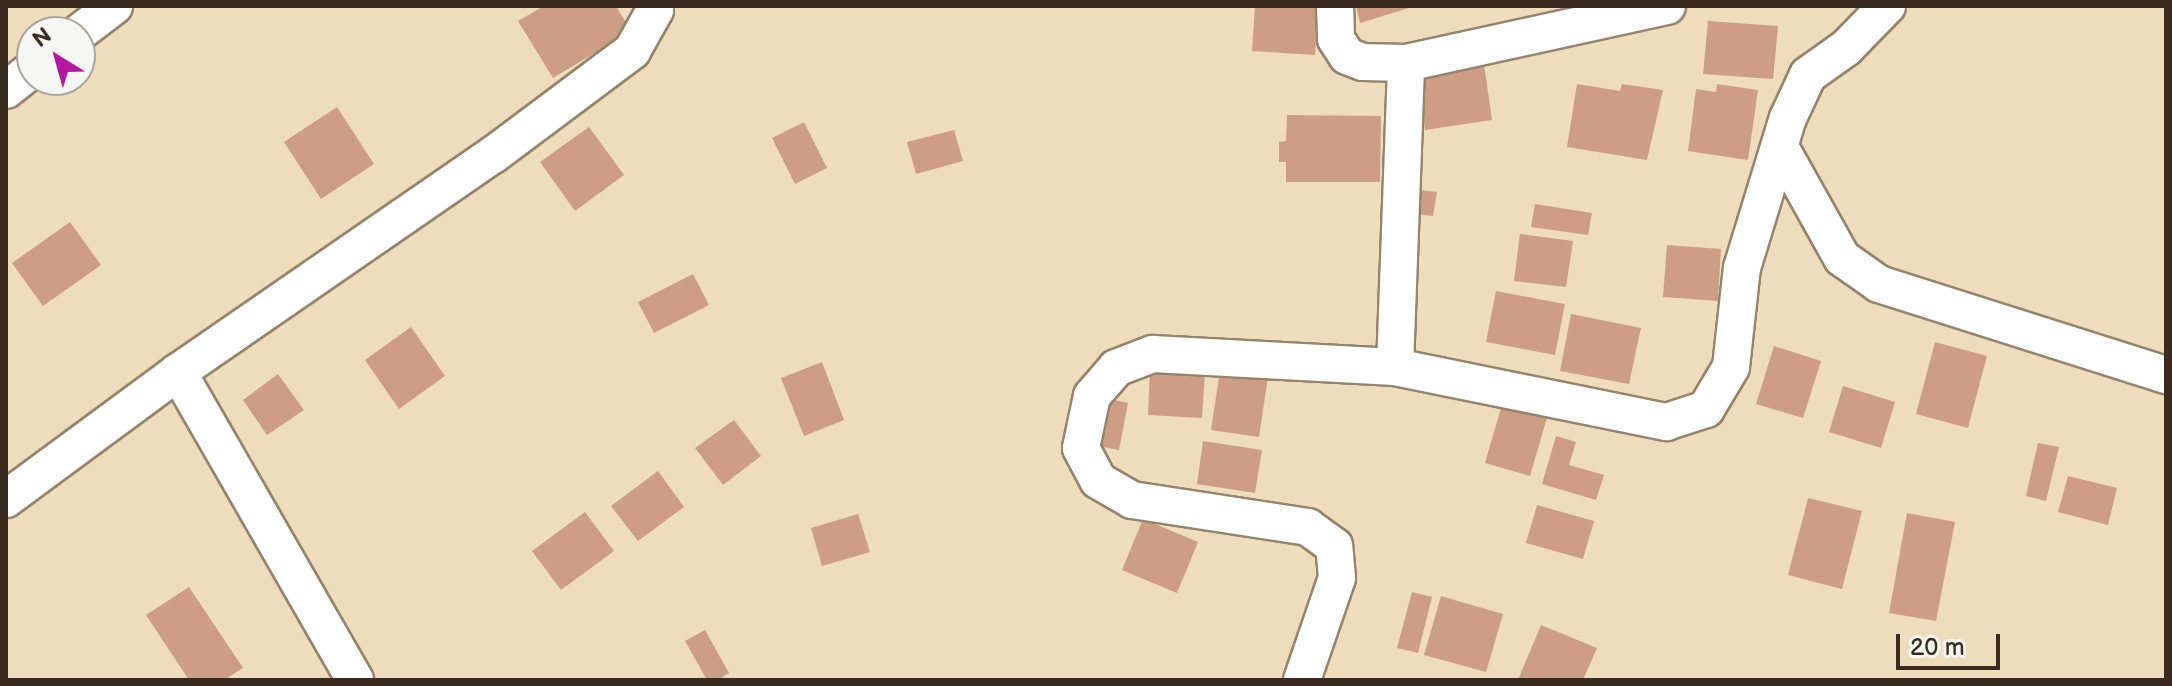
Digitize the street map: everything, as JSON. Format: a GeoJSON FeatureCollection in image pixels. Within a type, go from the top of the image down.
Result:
{"type":"FeatureCollection","features":[{"type":"Feature","properties":{"kind":"street"},"geometry":{"type":"LineString","coordinates":[[96,20],[114,6]]}},
{"type":"Feature","properties":{"kind":"street"},"geometry":{"type":"LineString","coordinates":[[6,499],[178,372],[493,155],[632,51],[655,10],[654,6]]}},
{"type":"Feature","properties":{"kind":"street"},"geometry":{"type":"LineString","coordinates":[[1335,6],[1336,39],[1347,56],[1363,62],[1406,63],[1538,20],[1667,6]]}},
{"type":"Feature","properties":{"kind":"street"},"geometry":{"type":"LineString","coordinates":[[1302,680],[1337,578],[1334,546],[1308,527],[1132,500],[1098,480],[1081,448],[1092,396],[1116,368],[1153,354],[1395,367],[1666,422],[1706,409],[1731,367],[1742,268],[1788,118],[1808,75],[1846,48],[1887,6]]}},
{"type":"Feature","properties":{"kind":"street"},"geometry":{"type":"LineString","coordinates":[[1395,367],[1406,63]]}},
{"type":"Feature","properties":{"kind":"street"},"geometry":{"type":"LineString","coordinates":[[1780,147],[1842,258],[1879,284],[2166,375]]}},
{"type":"Feature","properties":{"kind":"street"},"geometry":{"type":"LineString","coordinates":[[178,372],[355,680]]}},
{"type":"Feature","properties":{"kind":"building"},"geometry":{"type":"Polygon","coordinates":[[[544,6],[616,6],[631,31],[553,78],[518,21],[544,6]]]}},
{"type":"Feature","properties":{"kind":"building"},"geometry":{"type":"Polygon","coordinates":[[[1255,6],[1318,6],[1315,55],[1252,51],[1255,6]]]}},
{"type":"Feature","properties":{"kind":"building"},"geometry":{"type":"Polygon","coordinates":[[[1356,6],[1412,6],[1412,7],[1360,23],[1356,6]]]}},
{"type":"Feature","properties":{"kind":"building"},"geometry":{"type":"Polygon","coordinates":[[[1708,21],[1778,26],[1773,79],[1703,74],[1708,21]]]}},
{"type":"Feature","properties":{"kind":"building"},"geometry":{"type":"Polygon","coordinates":[[[1484,64],[1492,120],[1425,130],[1417,75],[1484,64]]]}},
{"type":"Feature","properties":{"kind":"building"},"geometry":{"type":"Polygon","coordinates":[[[1577,84],[1620,91],[1622,84],[1663,90],[1647,160],[1567,147],[1577,84]]]}},
{"type":"Feature","properties":{"kind":"building"},"geometry":{"type":"Polygon","coordinates":[[[1717,84],[1758,90],[1748,160],[1688,151],[1696,89],[1716,92],[1717,84]]]}},
{"type":"Feature","properties":{"kind":"building"},"geometry":{"type":"Polygon","coordinates":[[[337,107],[374,164],[321,199],[284,142],[337,107]]]}},
{"type":"Feature","properties":{"kind":"building"},"geometry":{"type":"Polygon","coordinates":[[[1287,115],[1381,116],[1380,182],[1286,182],[1286,162],[1279,162],[1279,142],[1286,141],[1287,115]]]}},
{"type":"Feature","properties":{"kind":"building"},"geometry":{"type":"Polygon","coordinates":[[[804,122],[827,168],[795,184],[772,138],[804,122]]]}},
{"type":"Feature","properties":{"kind":"building"},"geometry":{"type":"Polygon","coordinates":[[[589,127],[624,175],[575,211],[540,162],[589,127]]]}},
{"type":"Feature","properties":{"kind":"building"},"geometry":{"type":"Polygon","coordinates":[[[954,130],[963,161],[916,174],[907,142],[954,130]]]}},
{"type":"Feature","properties":{"kind":"building"},"geometry":{"type":"Polygon","coordinates":[[[1409,189],[1437,192],[1433,216],[1406,213],[1409,189]]]}},
{"type":"Feature","properties":{"kind":"building"},"geometry":{"type":"Polygon","coordinates":[[[1535,204],[1592,213],[1588,235],[1531,227],[1535,204]]]}},
{"type":"Feature","properties":{"kind":"building"},"geometry":{"type":"Polygon","coordinates":[[[70,222],[101,265],[43,306],[12,263],[70,222]]]}},
{"type":"Feature","properties":{"kind":"building"},"geometry":{"type":"Polygon","coordinates":[[[1520,234],[1573,241],[1566,287],[1514,281],[1520,234]]]}},
{"type":"Feature","properties":{"kind":"building"},"geometry":{"type":"Polygon","coordinates":[[[1667,245],[1721,249],[1718,301],[1663,297],[1667,245]]]}},
{"type":"Feature","properties":{"kind":"building"},"geometry":{"type":"Polygon","coordinates":[[[693,274],[709,305],[654,333],[638,302],[693,274]]]}},
{"type":"Feature","properties":{"kind":"building"},"geometry":{"type":"Polygon","coordinates":[[[1496,291],[1565,304],[1555,355],[1486,342],[1496,291]]]}},
{"type":"Feature","properties":{"kind":"building"},"geometry":{"type":"Polygon","coordinates":[[[1571,314],[1641,328],[1629,384],[1560,371],[1571,314]]]}},
{"type":"Feature","properties":{"kind":"building"},"geometry":{"type":"Polygon","coordinates":[[[411,327],[445,376],[399,409],[365,360],[411,327]]]}},
{"type":"Feature","properties":{"kind":"building"},"geometry":{"type":"Polygon","coordinates":[[[1935,342],[1987,356],[1968,428],[1916,414],[1935,342]]]}},
{"type":"Feature","properties":{"kind":"building"},"geometry":{"type":"Polygon","coordinates":[[[1774,346],[1821,361],[1803,418],[1756,404],[1774,346]]]}},
{"type":"Feature","properties":{"kind":"building"},"geometry":{"type":"Polygon","coordinates":[[[822,362],[844,420],[804,436],[781,378],[822,362]]]}},
{"type":"Feature","properties":{"kind":"building"},"geometry":{"type":"Polygon","coordinates":[[[1221,364],[1269,370],[1259,437],[1211,430],[1221,364]]]}},
{"type":"Feature","properties":{"kind":"building"},"geometry":{"type":"Polygon","coordinates":[[[1150,369],[1205,372],[1202,418],[1148,415],[1150,369]]]}},
{"type":"Feature","properties":{"kind":"building"},"geometry":{"type":"Polygon","coordinates":[[[278,374],[304,410],[267,435],[243,400],[278,374]]]}},
{"type":"Feature","properties":{"kind":"building"},"geometry":{"type":"Polygon","coordinates":[[[1843,386],[1895,402],[1881,448],[1829,432],[1843,386]]]}},
{"type":"Feature","properties":{"kind":"building"},"geometry":{"type":"Polygon","coordinates":[[[1102,397],[1128,403],[1119,450],[1093,445],[1102,397]]]}},
{"type":"Feature","properties":{"kind":"building"},"geometry":{"type":"Polygon","coordinates":[[[1503,401],[1548,414],[1530,476],[1485,463],[1503,401]]]}},
{"type":"Feature","properties":{"kind":"building"},"geometry":{"type":"Polygon","coordinates":[[[734,420],[761,456],[723,485],[695,448],[734,420]]]}},
{"type":"Feature","properties":{"kind":"building"},"geometry":{"type":"Polygon","coordinates":[[[1556,436],[1576,442],[1569,465],[1604,475],[1596,500],[1542,484],[1556,436]]]}},
{"type":"Feature","properties":{"kind":"building"},"geometry":{"type":"Polygon","coordinates":[[[1203,441],[1262,450],[1255,493],[1197,484],[1203,441]]]}},
{"type":"Feature","properties":{"kind":"building"},"geometry":{"type":"Polygon","coordinates":[[[2038,443],[2059,447],[2046,501],[2026,496],[2038,443]]]}},
{"type":"Feature","properties":{"kind":"building"},"geometry":{"type":"Polygon","coordinates":[[[658,471],[684,507],[638,541],[611,506],[658,471]]]}},
{"type":"Feature","properties":{"kind":"building"},"geometry":{"type":"Polygon","coordinates":[[[2068,476],[2117,488],[2108,525],[2058,512],[2068,476]]]}},
{"type":"Feature","properties":{"kind":"building"},"geometry":{"type":"Polygon","coordinates":[[[1808,498],[1862,511],[1842,589],[1788,575],[1808,498]]]}},
{"type":"Feature","properties":{"kind":"building"},"geometry":{"type":"Polygon","coordinates":[[[1537,505],[1594,521],[1583,559],[1526,543],[1537,505]]]}},
{"type":"Feature","properties":{"kind":"building"},"geometry":{"type":"Polygon","coordinates":[[[585,512],[614,551],[561,590],[532,551],[585,512]]]}},
{"type":"Feature","properties":{"kind":"building"},"geometry":{"type":"Polygon","coordinates":[[[1907,513],[1955,522],[1936,621],[1889,613],[1907,513]]]}},
{"type":"Feature","properties":{"kind":"building"},"geometry":{"type":"Polygon","coordinates":[[[858,514],[870,552],[822,566],[811,528],[858,514]]]}},
{"type":"Feature","properties":{"kind":"building"},"geometry":{"type":"Polygon","coordinates":[[[1143,519],[1198,542],[1177,593],[1122,570],[1143,519]]]}},
{"type":"Feature","properties":{"kind":"building"},"geometry":{"type":"Polygon","coordinates":[[[189,587],[243,668],[224,680],[189,680],[146,615],[189,587]]]}},
{"type":"Feature","properties":{"kind":"building"},"geometry":{"type":"Polygon","coordinates":[[[1412,592],[1432,597],[1418,653],[1397,648],[1412,592]]]}},
{"type":"Feature","properties":{"kind":"building"},"geometry":{"type":"Polygon","coordinates":[[[1441,596],[1503,614],[1486,672],[1424,655],[1441,596]]]}},
{"type":"Feature","properties":{"kind":"building"},"geometry":{"type":"Polygon","coordinates":[[[1541,625],[1597,648],[1583,680],[1518,680],[1541,625]]]}},
{"type":"Feature","properties":{"kind":"building"},"geometry":{"type":"Polygon","coordinates":[[[705,630],[729,673],[718,680],[707,680],[685,641],[705,630]]]}}]}
